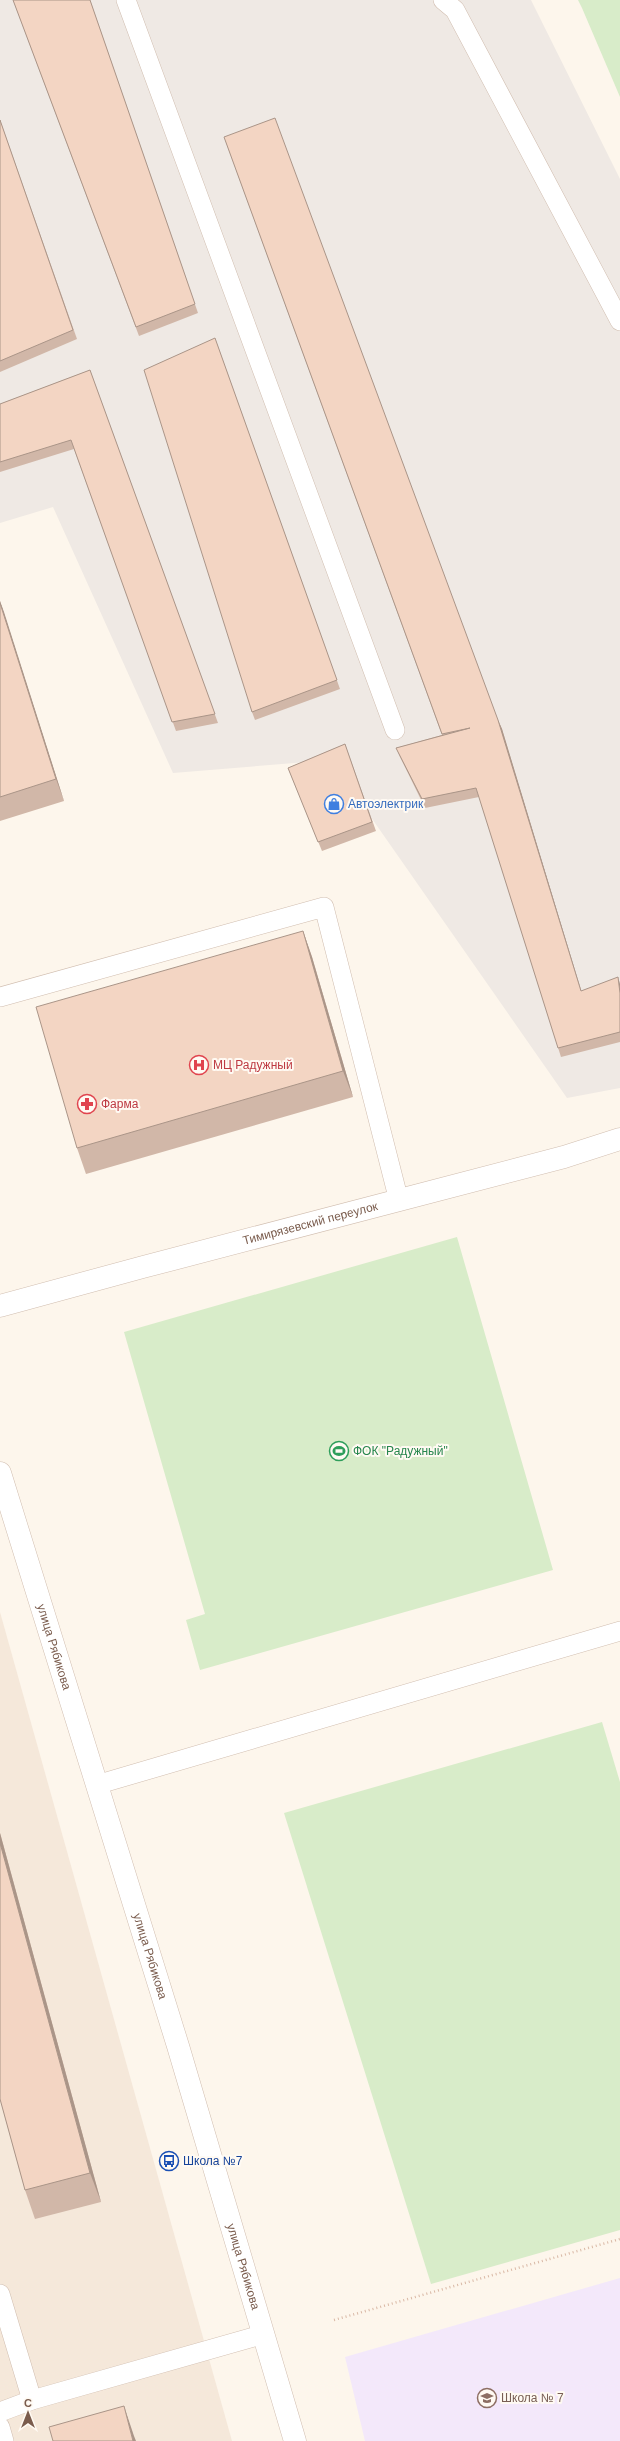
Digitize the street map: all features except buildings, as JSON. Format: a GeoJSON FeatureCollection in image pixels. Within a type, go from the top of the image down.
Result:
{"type":"FeatureCollection","features":[{"type":"Feature","properties":{"kind":"street","name":"Тимирязевский переулок"},"geometry":{"type":"LineString","coordinates":[[0,1306],[143,1267],[564,1158],[620,1139]]}},
{"type":"Feature","properties":{"kind":"street","name":"улица Рябикова"},"geometry":{"type":"LineString","coordinates":[[0,1473],[178,2046],[295,2441]]}},
{"type":"Feature","properties":{"kind":"lane"},"geometry":{"type":"LineString","coordinates":[[126,0],[395,730]]}},
{"type":"Feature","properties":{"kind":"lane"},"geometry":{"type":"LineString","coordinates":[[443,0],[455,10],[620,321]]}},
{"type":"Feature","properties":{"kind":"lane"},"geometry":{"type":"LineString","coordinates":[[0,997],[324,907],[399,1201]]}},
{"type":"Feature","properties":{"kind":"lane"},"geometry":{"type":"LineString","coordinates":[[96,1785],[620,1631]]}},
{"type":"Feature","properties":{"kind":"lane"},"geometry":{"type":"LineString","coordinates":[[0,2294],[32,2400]]}},
{"type":"Feature","properties":{"kind":"lane"},"geometry":{"type":"LineString","coordinates":[[0,2412],[32,2400],[264,2334]]}},
{"type":"Feature","properties":{"kind":"lane"},"geometry":{"type":"LineString","coordinates":[[0,2427],[4,2441]]}},
{"type":"Feature","properties":{"kind":"path"},"geometry":{"type":"LineString","coordinates":[[334,2320],[620,2239]]}},
{"type":"Feature","properties":{"kind":"shaded area"},"geometry":{"type":"Polygon","coordinates":[[[0,0],[531,0],[620,179],[620,1088],[567,1098],[331,760],[173,773],[53,507],[0,523],[0,0]]]}},
{"type":"Feature","properties":{"kind":"shaded area"},"geometry":{"type":"Polygon","coordinates":[[[0,1612],[232,2441],[0,2441],[0,1612]]]}},
{"type":"Feature","properties":{"kind":"shaded area","name":"Школа № 7"},"geometry":{"type":"Polygon","coordinates":[[[620,2278],[620,2441],[365,2441],[345,2357],[620,2278]]]}},
{"type":"Feature","properties":{"kind":"green space"},"geometry":{"type":"Polygon","coordinates":[[[578,0],[620,0],[620,97],[582,8],[578,0]]]}},
{"type":"Feature","properties":{"kind":"green space","name":"ФОК \"Радужный\""},"geometry":{"type":"Polygon","coordinates":[[[457,1237],[553,1570],[200,1670],[186,1620],[205,1614],[124,1332],[457,1237]]]}},
{"type":"Feature","properties":{"kind":"green space"},"geometry":{"type":"Polygon","coordinates":[[[602,1722],[620,1782],[620,2230],[431,2284],[284,1813],[602,1722]]]}},
{"type":"Feature","properties":{"kind":"place","name":"Автоэлектрик"},"geometry":{"type":"Point","coordinates":[334,804]}},
{"type":"Feature","properties":{"kind":"place","name":"МЦ Радужный"},"geometry":{"type":"Point","coordinates":[199,1065]}},
{"type":"Feature","properties":{"kind":"place","name":"Фарма"},"geometry":{"type":"Point","coordinates":[87,1104]}},
{"type":"Feature","properties":{"kind":"place","name":"ФОК \"Радужный\""},"geometry":{"type":"Point","coordinates":[339,1451]}},
{"type":"Feature","properties":{"kind":"place","name":"Школа №7"},"geometry":{"type":"Point","coordinates":[169,2161]}},
{"type":"Feature","properties":{"kind":"place","name":"Школа № 7"},"geometry":{"type":"Point","coordinates":[487,2398]}}]}
